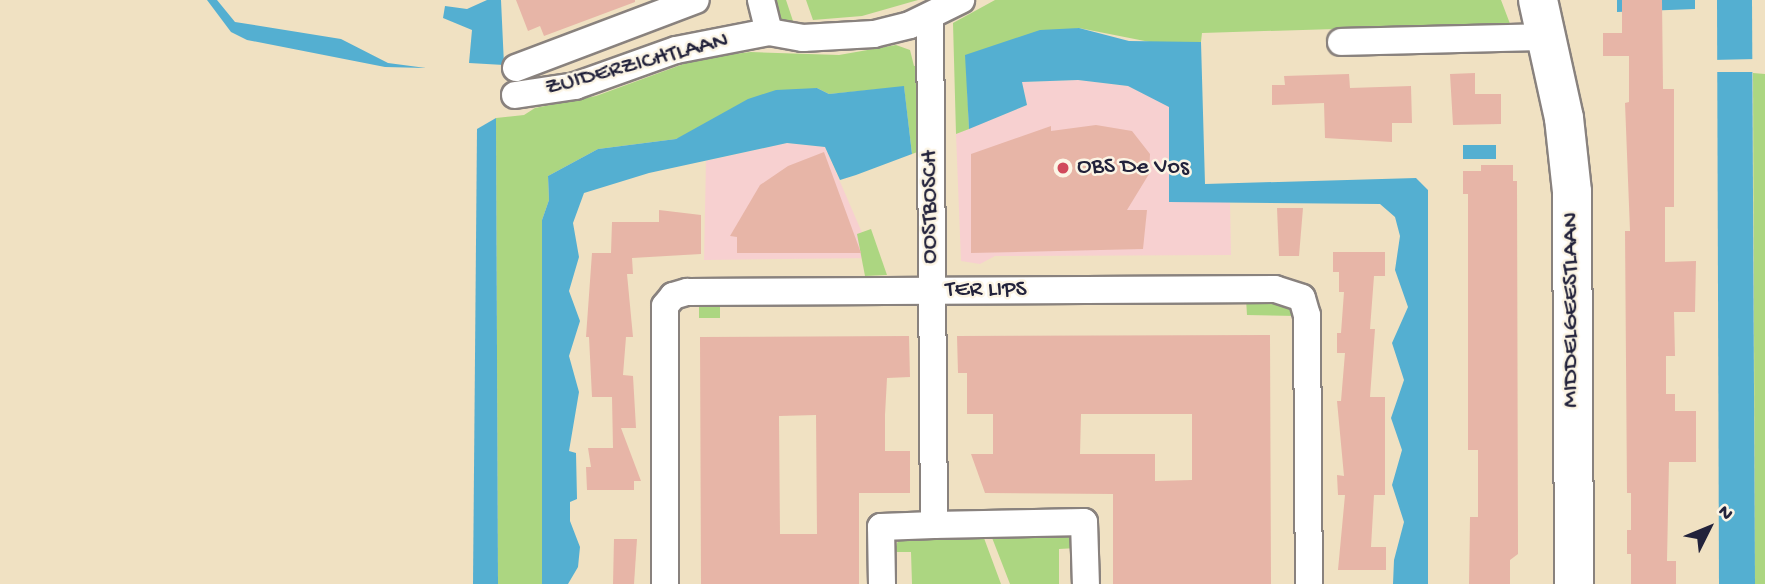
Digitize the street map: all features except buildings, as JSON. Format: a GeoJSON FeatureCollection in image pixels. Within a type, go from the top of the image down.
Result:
{"type":"FeatureCollection","features":[{"type":"Feature","properties":{"kind":"street"},"geometry":{"type":"LineString","coordinates":[[516,68],[696,0]]}},
{"type":"Feature","properties":{"kind":"street"},"geometry":{"type":"LineString","coordinates":[[761,0],[769,32]]}},
{"type":"Feature","properties":{"kind":"street","name":"ZUIDERZICHTLAAN"},"geometry":{"type":"LineString","coordinates":[[515,95],[575,86],[676,50],[769,32],[803,38],[874,34],[930,16],[961,0]]}},
{"type":"Feature","properties":{"kind":"street","name":"MIDDELGEESTLAAN"},"geometry":{"type":"LineString","coordinates":[[1538,0],[1548,37],[1572,192],[1574,584]]}},
{"type":"Feature","properties":{"kind":"street","name":"OOSTBOSCH"},"geometry":{"type":"LineString","coordinates":[[930,16],[934,524]]}},
{"type":"Feature","properties":{"kind":"street"},"geometry":{"type":"LineString","coordinates":[[1341,42],[1548,37]]}},
{"type":"Feature","properties":{"kind":"street","name":"TER LIPS"},"geometry":{"type":"LineString","coordinates":[[665,584],[664,306],[673,296],[1275,289],[1302,298],[1307,315],[1309,584]]}},
{"type":"Feature","properties":{"kind":"street"},"geometry":{"type":"LineString","coordinates":[[882,584],[881,527],[1083,522],[1086,584]]}},
{"type":"Feature","properties":{"kind":"shaded area","name":"OBS De Vos"},"geometry":{"type":"Polygon","coordinates":[[[1078,80],[1128,86],[1169,106],[1169,202],[1230,202],[1231,255],[995,256],[980,264],[961,261],[956,134],[1027,105],[1022,82],[1078,80]]]}},
{"type":"Feature","properties":{"kind":"shaded area"},"geometry":{"type":"Polygon","coordinates":[[[787,143],[825,147],[873,258],[704,260],[706,161],[787,143]]]}},
{"type":"Feature","properties":{"kind":"green space"},"geometry":{"type":"Polygon","coordinates":[[[773,0],[786,0],[795,27],[782,21],[773,0]]]}},
{"type":"Feature","properties":{"kind":"green space"},"geometry":{"type":"Polygon","coordinates":[[[806,0],[918,0],[862,16],[813,20],[806,0]]]}},
{"type":"Feature","properties":{"kind":"green space"},"geometry":{"type":"Polygon","coordinates":[[[995,0],[1501,0],[1512,29],[1499,30],[1498,24],[1202,33],[1201,42],[1165,45],[1079,28],[966,56],[969,129],[956,134],[953,23],[995,0]]]}},
{"type":"Feature","properties":{"kind":"green space"},"geometry":{"type":"Polygon","coordinates":[[[896,45],[910,50],[914,66],[920,65],[920,151],[912,154],[904,87],[829,94],[817,88],[676,139],[598,149],[548,176],[549,200],[542,220],[542,584],[498,584],[496,118],[524,115],[535,108],[596,96],[700,58],[751,52],[839,55],[896,45]]]}},
{"type":"Feature","properties":{"kind":"green space"},"geometry":{"type":"Polygon","coordinates":[[[1753,73],[1765,74],[1765,584],[1755,584],[1753,73]]]}},
{"type":"Feature","properties":{"kind":"green space"},"geometry":{"type":"Polygon","coordinates":[[[871,229],[887,275],[865,276],[857,234],[871,229]]]}},
{"type":"Feature","properties":{"kind":"green space"},"geometry":{"type":"Polygon","coordinates":[[[1246,299],[1287,300],[1298,316],[1247,315],[1246,299]]]}},
{"type":"Feature","properties":{"kind":"green space"},"geometry":{"type":"Polygon","coordinates":[[[699,301],[720,301],[720,318],[699,318],[699,301]]]}},
{"type":"Feature","properties":{"kind":"green space"},"geometry":{"type":"Polygon","coordinates":[[[981,530],[1001,584],[912,584],[911,552],[894,552],[900,535],[981,530]]]}},
{"type":"Feature","properties":{"kind":"green space"},"geometry":{"type":"Polygon","coordinates":[[[989,530],[1065,531],[1077,548],[1059,549],[1059,584],[1010,584],[989,530]]]}},
{"type":"Feature","properties":{"kind":"water"},"geometry":{"type":"Polygon","coordinates":[[[207,0],[217,0],[235,22],[341,39],[388,63],[426,68],[385,67],[247,40],[231,32],[207,0]]]}},
{"type":"Feature","properties":{"kind":"water"},"geometry":{"type":"Polygon","coordinates":[[[487,0],[501,0],[504,65],[469,63],[472,30],[443,18],[445,6],[467,9],[487,0]]]}},
{"type":"Feature","properties":{"kind":"water"},"geometry":{"type":"Polygon","coordinates":[[[1617,0],[1695,0],[1695,9],[1617,12],[1617,0]]]}},
{"type":"Feature","properties":{"kind":"water"},"geometry":{"type":"Polygon","coordinates":[[[1717,0],[1752,0],[1755,584],[1719,584],[1717,0]]]}},
{"type":"Feature","properties":{"kind":"water"},"geometry":{"type":"Polygon","coordinates":[[[1079,28],[1129,41],[1201,42],[1205,184],[1416,178],[1428,190],[1428,584],[1393,584],[1394,560],[1404,522],[1392,485],[1402,450],[1391,418],[1404,380],[1392,343],[1408,307],[1395,270],[1400,236],[1395,217],[1380,204],[1169,202],[1169,107],[1128,86],[1078,80],[1022,82],[1027,105],[969,129],[965,55],[1040,30],[1079,28]]]}},
{"type":"Feature","properties":{"kind":"water"},"geometry":{"type":"Polygon","coordinates":[[[904,86],[912,154],[856,175],[840,180],[825,147],[787,143],[649,173],[584,193],[573,223],[579,257],[569,291],[580,321],[569,356],[579,392],[569,451],[576,453],[577,499],[570,502],[570,521],[580,547],[578,567],[568,584],[542,584],[542,220],[549,200],[548,176],[598,149],[676,139],[748,99],[776,90],[817,88],[829,94],[904,86]]]}},
{"type":"Feature","properties":{"kind":"water"},"geometry":{"type":"Polygon","coordinates":[[[496,118],[498,584],[473,584],[477,129],[496,118]]]}},
{"type":"Feature","properties":{"kind":"water"},"geometry":{"type":"Polygon","coordinates":[[[1463,145],[1496,145],[1496,159],[1463,159],[1463,145]]]}},
{"type":"Feature","properties":{"kind":"pier"},"geometry":{"type":"Polygon","coordinates":[[[1756,59],[1757,72],[1712,72],[1712,60],[1756,59]]]}},
{"type":"Feature","properties":{"kind":"place","name":"OBS De Vos"},"geometry":{"type":"Point","coordinates":[1063,168]}}]}
